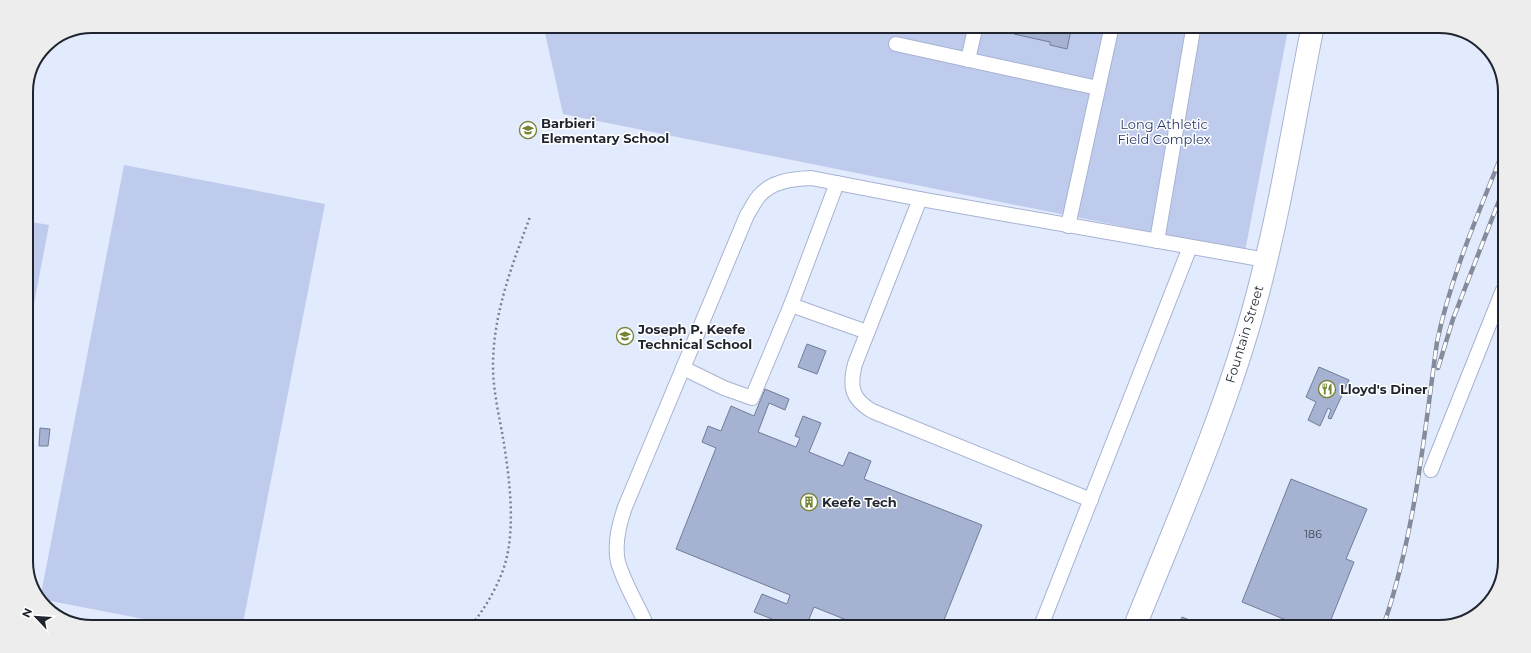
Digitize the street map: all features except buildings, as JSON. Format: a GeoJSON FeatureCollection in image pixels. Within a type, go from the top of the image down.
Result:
{"type":"FeatureCollection","features":[{"type":"Feature","properties":{"kind":"street","name":"Fountain Street"},"geometry":{"type":"LineString","coordinates":[[1137,620],[1201,463],[1232,377],[1252,313],[1266,260],[1311,33]]}},
{"type":"Feature","properties":{"kind":"lane"},"geometry":{"type":"LineString","coordinates":[[968,60],[974,33]]}},
{"type":"Feature","properties":{"kind":"lane"},"geometry":{"type":"LineString","coordinates":[[1068,226],[1110,33]]}},
{"type":"Feature","properties":{"kind":"lane"},"geometry":{"type":"LineString","coordinates":[[1157,242],[1192,33]]}},
{"type":"Feature","properties":{"kind":"lane"},"geometry":{"type":"LineString","coordinates":[[896,44],[1098,88]]}},
{"type":"Feature","properties":{"kind":"lane"},"geometry":{"type":"LineString","coordinates":[[644,620],[622,574],[618,561],[617,543],[619,525],[624,507],[747,215],[759,196],[769,188],[781,182],[796,178],[811,178],[1068,226],[1266,260]]}},
{"type":"Feature","properties":{"kind":"lane"},"geometry":{"type":"LineString","coordinates":[[683,368],[724,388],[752,398],[837,183]]}},
{"type":"Feature","properties":{"kind":"lane"},"geometry":{"type":"LineString","coordinates":[[920,199],[855,364],[852,375],[852,386],[855,396],[862,405],[872,412],[1091,500]]}},
{"type":"Feature","properties":{"kind":"lane"},"geometry":{"type":"LineString","coordinates":[[1043,620],[1190,247]]}},
{"type":"Feature","properties":{"kind":"lane"},"geometry":{"type":"LineString","coordinates":[[1431,470],[1498,302]]}},
{"type":"Feature","properties":{"kind":"lane"},"geometry":{"type":"LineString","coordinates":[[790,305],[867,332]]}},
{"type":"Feature","properties":{"kind":"path"},"geometry":{"type":"LineString","coordinates":[[475,620],[490,598],[498,581],[507,558],[510,537],[506,453],[496,399],[493,368],[494,334],[510,271],[530,217]]}},
{"type":"Feature","properties":{"kind":"green space","name":"Long Athletic Field Complex"},"geometry":{"type":"Polygon","coordinates":[[[545,33],[1287,33],[1245,251],[563,114],[545,33]]]}},
{"type":"Feature","properties":{"kind":"green space"},"geometry":{"type":"Polygon","coordinates":[[[124,165],[325,204],[244,620],[149,620],[56,602],[56,597],[45,597],[41,592],[124,165]]]}},
{"type":"Feature","properties":{"kind":"green space"},"geometry":{"type":"Polygon","coordinates":[[[33,222],[49,225],[33,309],[33,222]]]}},
{"type":"Feature","properties":{"kind":"railway"},"geometry":{"type":"LineString","coordinates":[[1385,620],[1404,555],[1411,520],[1423,449],[1437,342],[1443,317],[1466,244],[1498,164]]}},
{"type":"Feature","properties":{"kind":"railway"},"geometry":{"type":"LineString","coordinates":[[1438,368],[1453,319],[1498,203]]}},
{"type":"Feature","properties":{"kind":"place","name":"Barbieri Elementary School"},"geometry":{"type":"Point","coordinates":[528,130]}},
{"type":"Feature","properties":{"kind":"place","name":"Joseph P. Keefe Technical School"},"geometry":{"type":"Point","coordinates":[625,336]}},
{"type":"Feature","properties":{"kind":"place","name":"Lloyd's Diner"},"geometry":{"type":"Point","coordinates":[1327,389]}},
{"type":"Feature","properties":{"kind":"place","name":"Keefe Tech"},"geometry":{"type":"Point","coordinates":[809,502]}}]}
